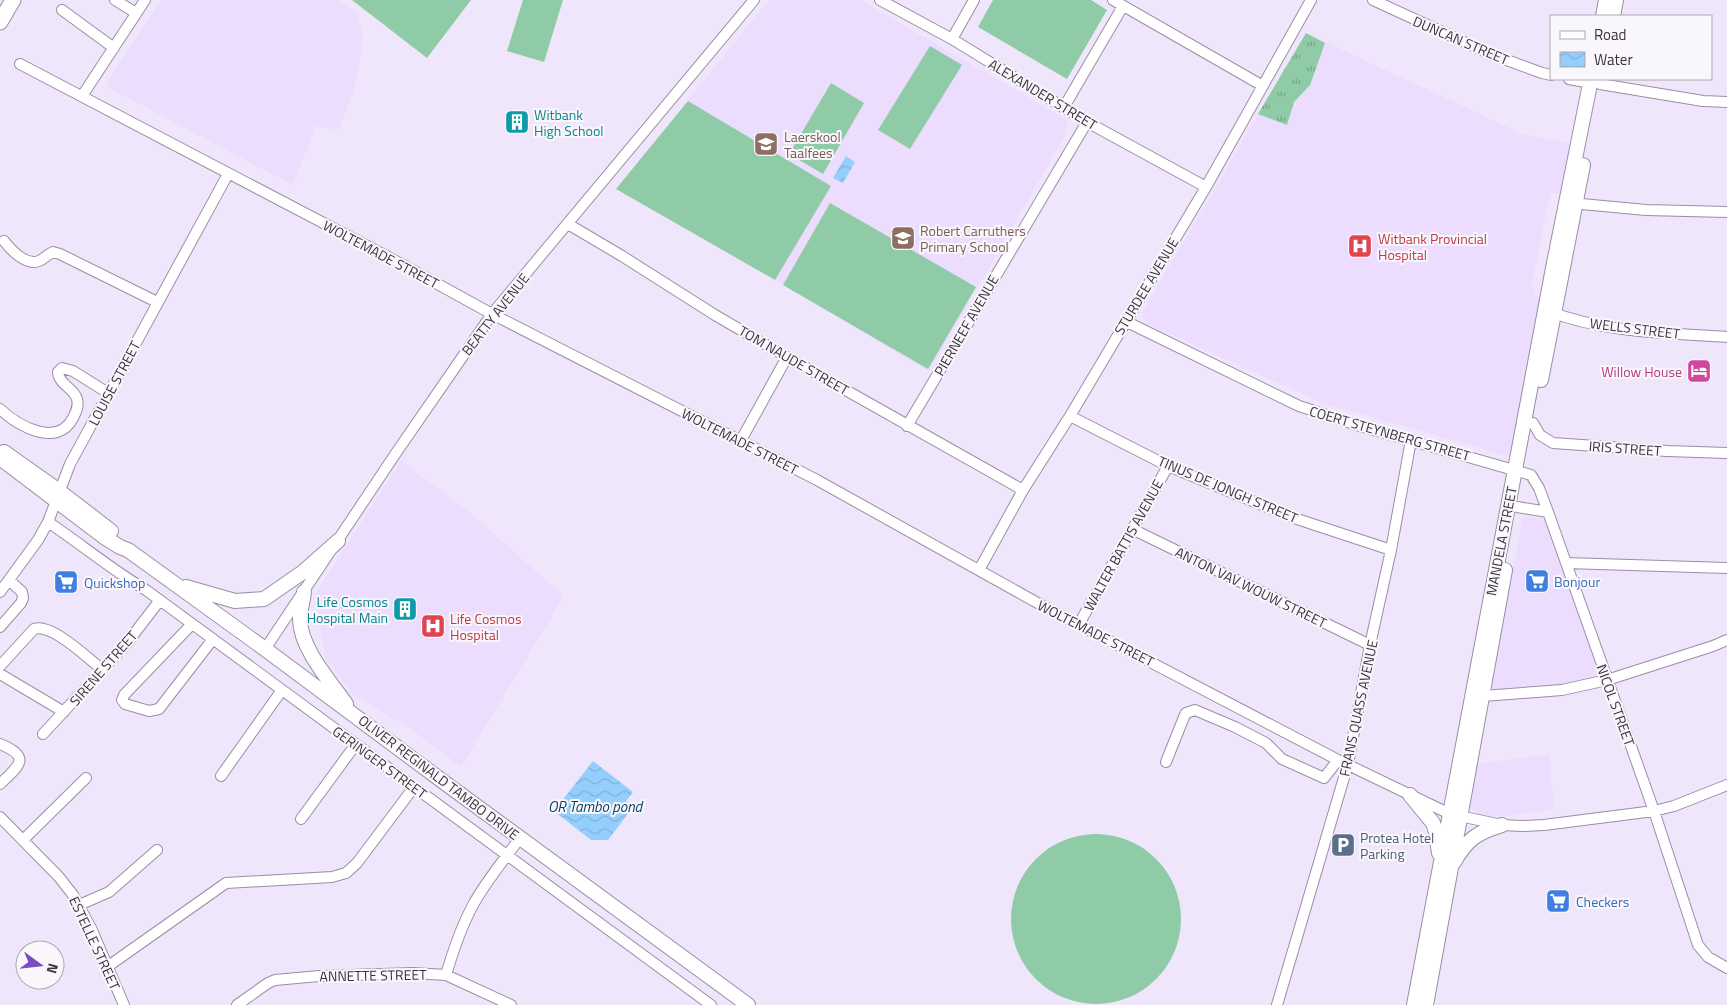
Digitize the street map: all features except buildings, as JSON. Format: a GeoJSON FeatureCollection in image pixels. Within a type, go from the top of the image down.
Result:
{"type":"FeatureCollection","features":[{"type":"Feature","properties":{"kind":"highway"},"geometry":{"type":"LineString","coordinates":[[0,22],[13,0]]}},
{"type":"Feature","properties":{"kind":"main road"},"geometry":{"type":"LineString","coordinates":[[1603,15],[1606,0]]}},
{"type":"Feature","properties":{"kind":"main road"},"geometry":{"type":"LineString","coordinates":[[1613,15],[1616,0]]}},
{"type":"Feature","properties":{"kind":"main road","name":"MANDELA STREET"},"geometry":{"type":"LineString","coordinates":[[1426,1005],[1446,866],[1477,695],[1570,202],[1596,81]]}},
{"type":"Feature","properties":{"kind":"main road","name":"MANDELA STREET"},"geometry":{"type":"LineString","coordinates":[[1477,695],[1517,507],[1519,470],[1533,423],[1550,311]]}},
{"type":"Feature","properties":{"kind":"main road","name":"OLIVER REGINALD TAMBO DRIVE"},"geometry":{"type":"LineString","coordinates":[[0,449],[104,537],[128,550],[265,649],[445,784],[748,1005]]}},
{"type":"Feature","properties":{"kind":"main road","name":"OLIVER REGINALD TAMBO DRIVE"},"geometry":{"type":"LineString","coordinates":[[0,458],[57,496]]}},
{"type":"Feature","properties":{"kind":"main road"},"geometry":{"type":"LineString","coordinates":[[175,584],[235,601],[264,599],[303,572],[338,541]]}},
{"type":"Feature","properties":{"kind":"main road"},"geometry":{"type":"LineString","coordinates":[[304,592],[300,619],[302,635],[307,648],[352,713]]}},
{"type":"Feature","properties":{"kind":"main road"},"geometry":{"type":"LineString","coordinates":[[1410,795],[1433,823],[1446,866]]}},
{"type":"Feature","properties":{"kind":"main road"},"geometry":{"type":"LineString","coordinates":[[1446,866],[1469,840],[1483,830],[1502,825]]}},
{"type":"Feature","properties":{"kind":"main road","name":"MANDELA STREET"},"geometry":{"type":"LineString","coordinates":[[1414,1005],[1446,866]]}},
{"type":"Feature","properties":{"kind":"street"},"geometry":{"type":"LineString","coordinates":[[115,0],[136,13]]}},
{"type":"Feature","properties":{"kind":"street"},"geometry":{"type":"LineString","coordinates":[[82,96],[145,0]]}},
{"type":"Feature","properties":{"kind":"street","name":"BEATTY AVENUE"},"geometry":{"type":"LineString","coordinates":[[265,649],[396,453],[492,314],[717,42],[754,0]]}},
{"type":"Feature","properties":{"kind":"street","name":"ALEXANDER STREET"},"geometry":{"type":"LineString","coordinates":[[880,0],[952,39],[1087,122],[1206,187]]}},
{"type":"Feature","properties":{"kind":"street"},"geometry":{"type":"LineString","coordinates":[[952,39],[974,0]]}},
{"type":"Feature","properties":{"kind":"street"},"geometry":{"type":"LineString","coordinates":[[1113,0],[1263,86]]}},
{"type":"Feature","properties":{"kind":"street","name":"STURDEE AVENUE"},"geometry":{"type":"LineString","coordinates":[[979,570],[1023,490],[1070,416],[1206,187],[1311,0]]}},
{"type":"Feature","properties":{"kind":"street","name":"DUNCAN STREET"},"geometry":{"type":"LineString","coordinates":[[1373,0],[1488,53],[1550,75]]}},
{"type":"Feature","properties":{"kind":"street"},"geometry":{"type":"LineString","coordinates":[[1064,107],[1123,6]]}},
{"type":"Feature","properties":{"kind":"street"},"geometry":{"type":"LineString","coordinates":[[62,10],[114,48]]}},
{"type":"Feature","properties":{"kind":"street","name":"WOLTEMADE STREET"},"geometry":{"type":"LineString","coordinates":[[20,64],[394,260],[492,314],[817,480],[1043,606],[1343,762],[1455,815],[1502,825],[1534,826],[1654,812],[1727,785]]}},
{"type":"Feature","properties":{"kind":"street"},"geometry":{"type":"LineString","coordinates":[[1582,80],[1694,99],[1727,102]]}},
{"type":"Feature","properties":{"kind":"street","name":"PIERNEEF AVENUE"},"geometry":{"type":"LineString","coordinates":[[907,426],[1087,122]]}},
{"type":"Feature","properties":{"kind":"street","name":"LOUISE STREET"},"geometry":{"type":"LineString","coordinates":[[0,592],[38,540],[48,522],[70,464],[228,174]]}},
{"type":"Feature","properties":{"kind":"street"},"geometry":{"type":"LineString","coordinates":[[1570,202],[1646,210],[1727,212]]}},
{"type":"Feature","properties":{"kind":"street","name":"TOM NAUDE STREET"},"geometry":{"type":"LineString","coordinates":[[568,224],[715,315],[907,426],[1023,490]]}},
{"type":"Feature","properties":{"kind":"street"},"geometry":{"type":"LineString","coordinates":[[4,241],[11,249],[27,260],[38,261],[53,252],[60,254],[157,302]]}},
{"type":"Feature","properties":{"kind":"street","name":"WELLS STREET"},"geometry":{"type":"LineString","coordinates":[[1550,311],[1614,328],[1727,337]]}},
{"type":"Feature","properties":{"kind":"street","name":"COERT STEYNBERG STREET"},"geometry":{"type":"LineString","coordinates":[[1125,322],[1299,406],[1360,426],[1519,470]]}},
{"type":"Feature","properties":{"kind":"street"},"geometry":{"type":"LineString","coordinates":[[740,442],[787,357]]}},
{"type":"Feature","properties":{"kind":"street"},"geometry":{"type":"LineString","coordinates":[[0,409],[8,416],[31,429],[49,432],[59,431],[71,421],[78,404],[77,398],[59,378],[58,372],[62,368],[73,371],[108,393]]}},
{"type":"Feature","properties":{"kind":"street","name":"TINUS DE JONGH STREET"},"geometry":{"type":"LineString","coordinates":[[1070,416],[1168,466],[1291,517],[1391,550]]}},
{"type":"Feature","properties":{"kind":"street","name":"IRIS STREET"},"geometry":{"type":"LineString","coordinates":[[1533,423],[1540,435],[1554,443],[1666,451],[1727,453]]}},
{"type":"Feature","properties":{"kind":"street","name":"FRANS QUASS AVENUE"},"geometry":{"type":"LineString","coordinates":[[1277,1005],[1343,762],[1391,550],[1411,440]]}},
{"type":"Feature","properties":{"kind":"street","name":"WALTER BATTIS AVENUE"},"geometry":{"type":"LineString","coordinates":[[1079,624],[1168,466]]}},
{"type":"Feature","properties":{"kind":"street","name":"NICOL STREET"},"geometry":{"type":"LineString","coordinates":[[1519,470],[1531,475],[1548,512],[1654,812],[1698,944],[1708,957],[1727,968]]}},
{"type":"Feature","properties":{"kind":"street"},"geometry":{"type":"LineString","coordinates":[[1517,507],[1534,508],[1548,512]]}},
{"type":"Feature","properties":{"kind":"street","name":"GERINGER STREET"},"geometry":{"type":"LineString","coordinates":[[48,522],[160,600],[711,1005]]}},
{"type":"Feature","properties":{"kind":"street","name":"ANTON VAV WOUW STREET"},"geometry":{"type":"LineString","coordinates":[[1132,529],[1370,645]]}},
{"type":"Feature","properties":{"kind":"street"},"geometry":{"type":"LineString","coordinates":[[1566,562],[1727,568]]}},
{"type":"Feature","properties":{"kind":"street"},"geometry":{"type":"LineString","coordinates":[[0,627],[21,603],[23,598],[22,592],[9,580]]}},
{"type":"Feature","properties":{"kind":"street","name":"SIRENE STREET"},"geometry":{"type":"LineString","coordinates":[[43,734],[127,643],[160,600]]}},
{"type":"Feature","properties":{"kind":"street"},"geometry":{"type":"LineString","coordinates":[[192,624],[124,695],[122,700],[125,704],[149,711],[159,709],[213,639]]}},
{"type":"Feature","properties":{"kind":"street"},"geometry":{"type":"LineString","coordinates":[[0,666],[34,629],[39,627],[52,631],[102,669]]}},
{"type":"Feature","properties":{"kind":"street"},"geometry":{"type":"LineString","coordinates":[[1477,695],[1562,690],[1607,680],[1727,640]]}},
{"type":"Feature","properties":{"kind":"street"},"geometry":{"type":"LineString","coordinates":[[0,674],[64,712]]}},
{"type":"Feature","properties":{"kind":"street"},"geometry":{"type":"LineString","coordinates":[[221,776],[282,690]]}},
{"type":"Feature","properties":{"kind":"street"},"geometry":{"type":"LineString","coordinates":[[1166,762],[1186,713],[1195,710],[1266,743],[1282,759],[1324,778],[1343,762]]}},
{"type":"Feature","properties":{"kind":"street"},"geometry":{"type":"LineString","coordinates":[[0,744],[18,753],[19,764],[0,784]]}},
{"type":"Feature","properties":{"kind":"street"},"geometry":{"type":"LineString","coordinates":[[301,819],[356,744]]}},
{"type":"Feature","properties":{"kind":"street"},"geometry":{"type":"LineString","coordinates":[[23,840],[86,778]]}},
{"type":"Feature","properties":{"kind":"street"},"geometry":{"type":"LineString","coordinates":[[107,966],[226,883],[332,878],[346,873],[366,851],[414,787]]}},
{"type":"Feature","properties":{"kind":"street","name":"ESTELLE STREET"},"geometry":{"type":"LineString","coordinates":[[0,818],[67,886],[92,928],[124,1005]]}},
{"type":"Feature","properties":{"kind":"street"},"geometry":{"type":"LineString","coordinates":[[446,975],[471,907],[520,838]]}},
{"type":"Feature","properties":{"kind":"street"},"geometry":{"type":"LineString","coordinates":[[79,905],[109,892],[157,850]]}},
{"type":"Feature","properties":{"kind":"street","name":"ANNETTE STREET"},"geometry":{"type":"LineString","coordinates":[[237,1005],[268,983],[282,979],[413,973],[446,975],[511,1005]]}},
{"type":"Feature","properties":{"kind":"shaded area"},"geometry":{"type":"Polygon","coordinates":[[[161,0],[337,0],[358,13],[363,39],[355,86],[339,130],[316,126],[293,185],[109,88],[108,80],[161,0]]]}},
{"type":"Feature","properties":{"kind":"shaded area"},"geometry":{"type":"Polygon","coordinates":[[[769,0],[860,0],[1067,120],[1067,132],[929,372],[775,280],[616,189],[769,0]]]}},
{"type":"Feature","properties":{"kind":"shaded area","name":"Witbank Provincial Hospital"},"geometry":{"type":"Polygon","coordinates":[[[1306,33],[1525,135],[1571,143],[1562,194],[1550,193],[1532,285],[1535,295],[1543,300],[1512,457],[1322,403],[1146,323],[1142,313],[1306,33]]]}},
{"type":"Feature","properties":{"kind":"shaded area","name":"Life Cosmos Hospital"},"geometry":{"type":"Polygon","coordinates":[[[401,461],[468,511],[564,596],[461,767],[412,730],[351,693],[325,656],[315,594],[401,461]]]}},
{"type":"Feature","properties":{"kind":"shaded area"},"geometry":{"type":"Polygon","coordinates":[[[1523,517],[1548,520],[1601,670],[1595,680],[1501,693],[1494,690],[1491,685],[1523,517]]]}},
{"type":"Feature","properties":{"kind":"shaded area"},"geometry":{"type":"Polygon","coordinates":[[[1549,754],[1554,809],[1506,816],[1478,815],[1469,806],[1476,764],[1549,754]]]}},
{"type":"Feature","properties":{"kind":"green space"},"geometry":{"type":"Polygon","coordinates":[[[352,0],[471,0],[427,58],[352,0]]]}},
{"type":"Feature","properties":{"kind":"green space"},"geometry":{"type":"Polygon","coordinates":[[[523,0],[563,0],[544,62],[507,51],[523,0]]]}},
{"type":"Feature","properties":{"kind":"green space"},"geometry":{"type":"Polygon","coordinates":[[[993,0],[1091,0],[1107,10],[1067,79],[978,27],[993,0]]]}},
{"type":"Feature","properties":{"kind":"green space"},"geometry":{"type":"Polygon","coordinates":[[[1306,33],[1325,43],[1310,85],[1294,102],[1287,125],[1258,114],[1306,33]]]}},
{"type":"Feature","properties":{"kind":"green space"},"geometry":{"type":"Polygon","coordinates":[[[930,46],[962,65],[910,149],[878,130],[930,46]]]}},
{"type":"Feature","properties":{"kind":"green space"},"geometry":{"type":"Polygon","coordinates":[[[831,83],[864,103],[823,174],[789,154],[831,83]]]}},
{"type":"Feature","properties":{"kind":"green space"},"geometry":{"type":"Polygon","coordinates":[[[688,101],[831,186],[775,280],[616,189],[688,101]]]}},
{"type":"Feature","properties":{"kind":"green space"},"geometry":{"type":"Polygon","coordinates":[[[830,203],[976,287],[928,369],[783,285],[830,203]]]}},
{"type":"Feature","properties":{"kind":"green space"},"geometry":{"type":"Polygon","coordinates":[[[1096,834],[1121,838],[1136,844],[1156,859],[1171,879],[1179,902],[1181,919],[1177,944],[1171,959],[1156,979],[1136,994],[1113,1002],[1096,1004],[1071,1000],[1056,994],[1036,979],[1021,959],[1013,936],[1011,919],[1015,894],[1021,879],[1036,859],[1056,844],[1079,836],[1096,834]]]}},
{"type":"Feature","properties":{"kind":"water"},"geometry":{"type":"Polygon","coordinates":[[[846,156],[855,162],[843,183],[833,178],[846,156]]]}},
{"type":"Feature","properties":{"kind":"water","name":"OR Tambo pond"},"geometry":{"type":"Polygon","coordinates":[[[593,761],[633,792],[626,801],[633,807],[608,840],[591,840],[554,811],[593,761]]]}},
{"type":"Feature","properties":{"kind":"place","name":"Witbank High School"},"geometry":{"type":"Point","coordinates":[517,122]}},
{"type":"Feature","properties":{"kind":"place","name":"Laerskool Taalfees"},"geometry":{"type":"Point","coordinates":[766,144]}},
{"type":"Feature","properties":{"kind":"place","name":"Robert Carruthers Primary School"},"geometry":{"type":"Point","coordinates":[903,238]}},
{"type":"Feature","properties":{"kind":"place","name":"Witbank Provincial Hospital"},"geometry":{"type":"Point","coordinates":[1360,246]}},
{"type":"Feature","properties":{"kind":"place","name":"Willow House"},"geometry":{"type":"Point","coordinates":[1699,371]}},
{"type":"Feature","properties":{"kind":"place","name":"Bonjour"},"geometry":{"type":"Point","coordinates":[1537,581]}},
{"type":"Feature","properties":{"kind":"place","name":"Quickshop"},"geometry":{"type":"Point","coordinates":[66,582]}},
{"type":"Feature","properties":{"kind":"place","name":"Life Cosmos Hospital Main"},"geometry":{"type":"Point","coordinates":[405,609]}},
{"type":"Feature","properties":{"kind":"place","name":"Life Cosmos Hospital"},"geometry":{"type":"Point","coordinates":[433,626]}},
{"type":"Feature","properties":{"kind":"place","name":"Protea Hotel Parking"},"geometry":{"type":"Point","coordinates":[1343,845]}},
{"type":"Feature","properties":{"kind":"place","name":"Checkers"},"geometry":{"type":"Point","coordinates":[1558,901]}}]}
